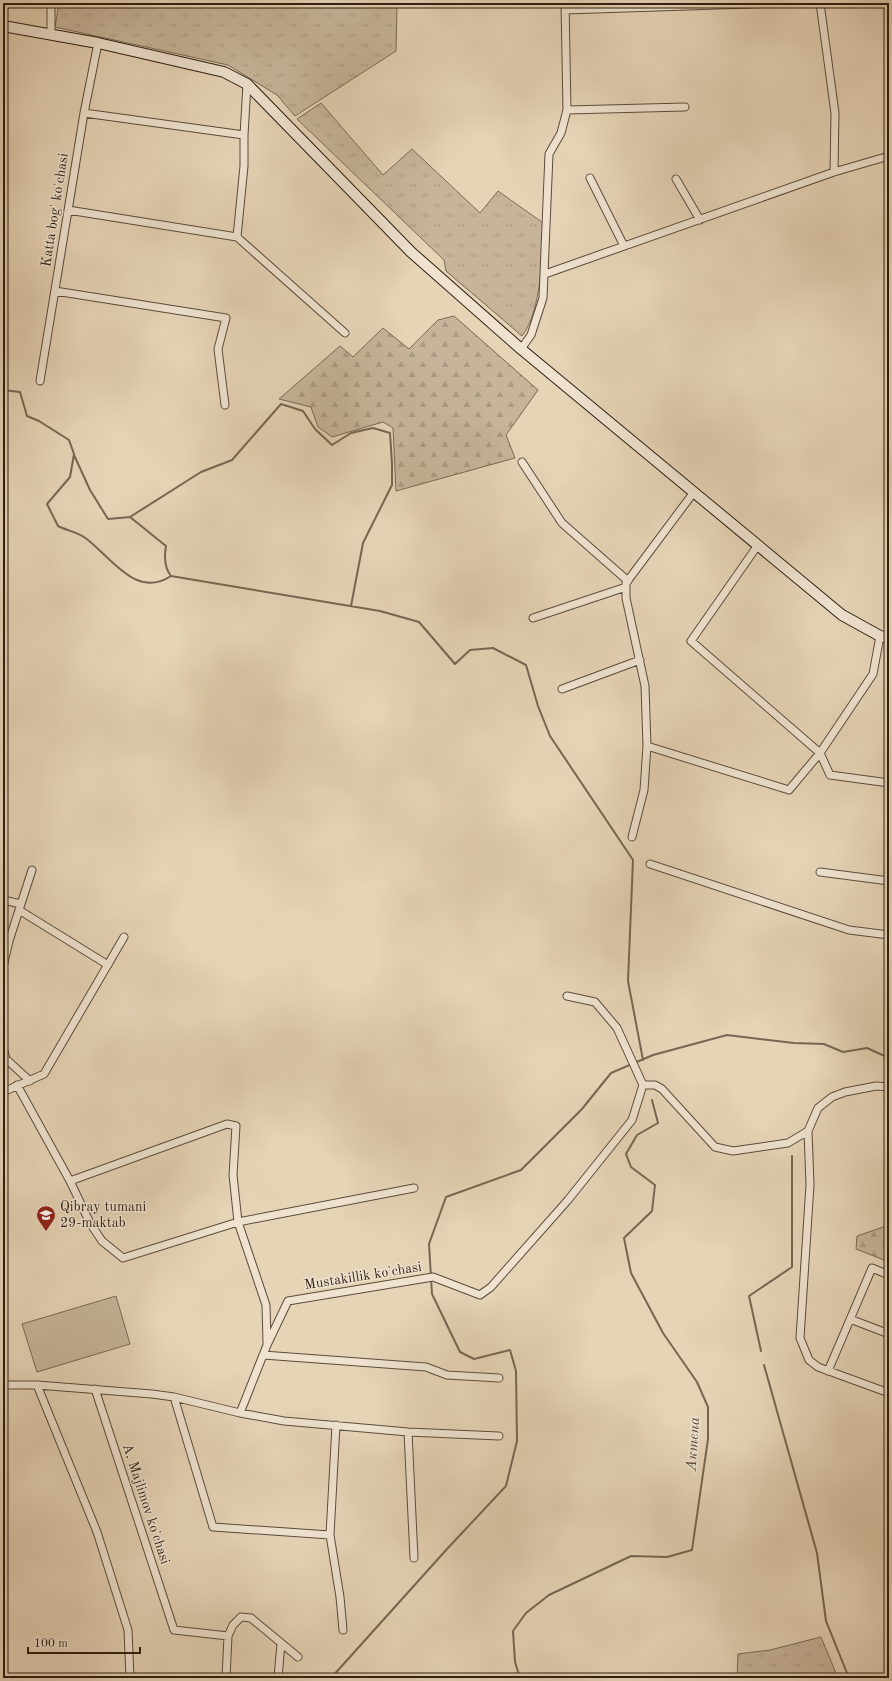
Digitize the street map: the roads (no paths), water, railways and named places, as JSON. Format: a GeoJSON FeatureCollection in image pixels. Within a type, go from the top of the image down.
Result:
{"type":"FeatureCollection","features":[{"type":"Feature","properties":{"kind":"main road"},"geometry":{"type":"LineString","coordinates":[[3,26],[98,42],[224,72],[247,84],[411,252],[521,349],[842,615],[884,637]]}},
{"type":"Feature","properties":{"kind":"street"},"geometry":{"type":"LineString","coordinates":[[51,3],[51,33]]}},
{"type":"Feature","properties":{"kind":"street"},"geometry":{"type":"LineString","coordinates":[[521,349],[531,334],[543,298],[550,154],[561,133],[567,110],[565,7],[781,3]]}},
{"type":"Feature","properties":{"kind":"street"},"geometry":{"type":"LineString","coordinates":[[820,3],[835,113],[834,172]]}},
{"type":"Feature","properties":{"kind":"street","name":"Katta bog' ko'chasi"},"geometry":{"type":"LineString","coordinates":[[40,381],[84,113],[98,42]]}},
{"type":"Feature","properties":{"kind":"street"},"geometry":{"type":"LineString","coordinates":[[237,237],[244,166],[247,84]]}},
{"type":"Feature","properties":{"kind":"street"},"geometry":{"type":"LineString","coordinates":[[567,110],[685,107]]}},
{"type":"Feature","properties":{"kind":"street"},"geometry":{"type":"LineString","coordinates":[[84,113],[244,135]]}},
{"type":"Feature","properties":{"kind":"street"},"geometry":{"type":"LineString","coordinates":[[545,274],[834,172],[889,156]]}},
{"type":"Feature","properties":{"kind":"street"},"geometry":{"type":"LineString","coordinates":[[590,178],[624,246]]}},
{"type":"Feature","properties":{"kind":"street"},"geometry":{"type":"LineString","coordinates":[[676,179],[700,220]]}},
{"type":"Feature","properties":{"kind":"street"},"geometry":{"type":"LineString","coordinates":[[68,210],[237,237],[345,333]]}},
{"type":"Feature","properties":{"kind":"street"},"geometry":{"type":"LineString","coordinates":[[55,291],[226,318],[218,349],[225,405]]}},
{"type":"Feature","properties":{"kind":"street"},"geometry":{"type":"LineString","coordinates":[[522,462],[562,523],[627,584]]}},
{"type":"Feature","properties":{"kind":"street"},"geometry":{"type":"LineString","coordinates":[[632,837],[644,790],[647,746],[645,686],[626,598],[627,584],[694,492]]}},
{"type":"Feature","properties":{"kind":"street"},"geometry":{"type":"LineString","coordinates":[[758,546],[691,641],[820,753],[830,775],[889,783]]}},
{"type":"Feature","properties":{"kind":"street"},"geometry":{"type":"LineString","coordinates":[[533,618],[627,584]]}},
{"type":"Feature","properties":{"kind":"street"},"geometry":{"type":"LineString","coordinates":[[647,746],[789,790],[820,753],[873,674],[884,637]]}},
{"type":"Feature","properties":{"kind":"street"},"geometry":{"type":"LineString","coordinates":[[562,689],[640,660]]}},
{"type":"Feature","properties":{"kind":"street"},"geometry":{"type":"LineString","coordinates":[[650,864],[849,930],[889,935]]}},
{"type":"Feature","properties":{"kind":"street"},"geometry":{"type":"LineString","coordinates":[[3,967],[9,941],[32,870]]}},
{"type":"Feature","properties":{"kind":"street"},"geometry":{"type":"LineString","coordinates":[[820,872],[889,881]]}},
{"type":"Feature","properties":{"kind":"street"},"geometry":{"type":"LineString","coordinates":[[3,900],[20,907],[108,965]]}},
{"type":"Feature","properties":{"kind":"street"},"geometry":{"type":"LineString","coordinates":[[3,1092],[44,1074],[124,938]]}},
{"type":"Feature","properties":{"kind":"street"},"geometry":{"type":"LineString","coordinates":[[567,996],[595,1002],[617,1028],[643,1085],[655,1085],[662,1089],[715,1147],[733,1151],[788,1143],[808,1131]]}},
{"type":"Feature","properties":{"kind":"street"},"geometry":{"type":"LineString","coordinates":[[3,1048],[6,1059],[30,1081]]}},
{"type":"Feature","properties":{"kind":"street"},"geometry":{"type":"LineString","coordinates":[[17,1085],[70,1181],[90,1223],[102,1241],[123,1258],[238,1222],[414,1188]]}},
{"type":"Feature","properties":{"kind":"street","name":"Mustakillik ko'chasi"},"geometry":{"type":"LineString","coordinates":[[240,1413],[263,1354],[288,1301],[433,1277],[480,1294],[491,1287],[568,1200],[632,1120],[643,1085]]}},
{"type":"Feature","properties":{"kind":"street"},"geometry":{"type":"LineString","coordinates":[[889,1087],[876,1086],[845,1092],[832,1097],[818,1108],[808,1131],[810,1185],[800,1338],[809,1360],[818,1367],[889,1393]]}},
{"type":"Feature","properties":{"kind":"street"},"geometry":{"type":"LineString","coordinates":[[70,1181],[227,1124],[236,1126],[233,1174],[238,1222],[266,1305],[267,1345]]}},
{"type":"Feature","properties":{"kind":"street"},"geometry":{"type":"LineString","coordinates":[[828,1371],[872,1268],[889,1275]]}},
{"type":"Feature","properties":{"kind":"street"},"geometry":{"type":"LineString","coordinates":[[850,1319],[889,1334]]}},
{"type":"Feature","properties":{"kind":"street"},"geometry":{"type":"LineString","coordinates":[[263,1354],[426,1367],[447,1375],[500,1378]]}},
{"type":"Feature","properties":{"kind":"street"},"geometry":{"type":"LineString","coordinates":[[3,1385],[37,1385],[152,1394],[174,1397],[240,1413],[284,1421],[408,1432],[498,1436]]}},
{"type":"Feature","properties":{"kind":"street"},"geometry":{"type":"LineString","coordinates":[[37,1385],[105,1554],[128,1630],[130,1678]]}},
{"type":"Feature","properties":{"kind":"street","name":"A. Majlimov ko'chasi"},"geometry":{"type":"LineString","coordinates":[[95,1389],[174,1630],[228,1636]]}},
{"type":"Feature","properties":{"kind":"street"},"geometry":{"type":"LineString","coordinates":[[174,1397],[212,1527],[330,1535]]}},
{"type":"Feature","properties":{"kind":"street"},"geometry":{"type":"LineString","coordinates":[[336,1425],[330,1535],[340,1597],[343,1630]]}},
{"type":"Feature","properties":{"kind":"street"},"geometry":{"type":"LineString","coordinates":[[408,1432],[414,1558]]}},
{"type":"Feature","properties":{"kind":"street"},"geometry":{"type":"LineString","coordinates":[[226,1678],[228,1636],[233,1625],[242,1617],[251,1618],[298,1657]]}},
{"type":"Feature","properties":{"kind":"street"},"geometry":{"type":"LineString","coordinates":[[278,1678],[281,1643]]}},
{"type":"Feature","properties":{"kind":"waterway"},"geometry":{"type":"LineString","coordinates":[[3,390],[20,392],[27,416],[39,421],[69,440],[74,454],[70,477],[47,504],[58,526],[84,537],[113,564],[135,579],[146,583],[158,582],[171,576],[380,611],[419,622],[455,664],[470,650],[493,648],[526,665],[538,706],[550,736],[633,860],[628,981],[643,1060]]}},
{"type":"Feature","properties":{"kind":"waterway"},"geometry":{"type":"LineString","coordinates":[[74,455],[90,490],[108,519],[130,517],[201,472],[232,460],[281,404],[303,411],[315,429],[332,445],[351,433],[373,428],[390,433],[392,485],[363,543],[351,606]]}},
{"type":"Feature","properties":{"kind":"waterway"},"geometry":{"type":"LineString","coordinates":[[130,517],[166,546],[165,562],[171,576]]}},
{"type":"Feature","properties":{"kind":"waterway"},"geometry":{"type":"LineString","coordinates":[[331,1678],[506,1486],[517,1441],[516,1371],[510,1350],[474,1359],[460,1352],[432,1294],[429,1244],[446,1197],[521,1170],[582,1109],[611,1073],[653,1055],[727,1035],[794,1043],[824,1044],[843,1052],[867,1048],[889,1058]]}},
{"type":"Feature","properties":{"kind":"waterway","name":"Актепа"},"geometry":{"type":"LineString","coordinates":[[520,1678],[515,1662],[513,1631],[526,1613],[549,1595],[631,1556],[667,1557],[692,1550],[708,1439],[708,1407],[697,1382],[663,1333],[631,1273],[624,1238],[652,1211],[655,1185],[631,1167],[626,1154],[637,1135],[658,1123],[652,1100]]}},
{"type":"Feature","properties":{"kind":"waterway"},"geometry":{"type":"LineString","coordinates":[[761,1351],[749,1296],[792,1267],[792,1156]]}},
{"type":"Feature","properties":{"kind":"waterway"},"geometry":{"type":"LineString","coordinates":[[764,1365],[817,1553],[826,1621],[849,1678]]}},
{"type":"Feature","properties":{"kind":"place","name":"Qibray tumani 29-maktab"},"geometry":{"type":"Point","coordinates":[46,1232]}}]}
